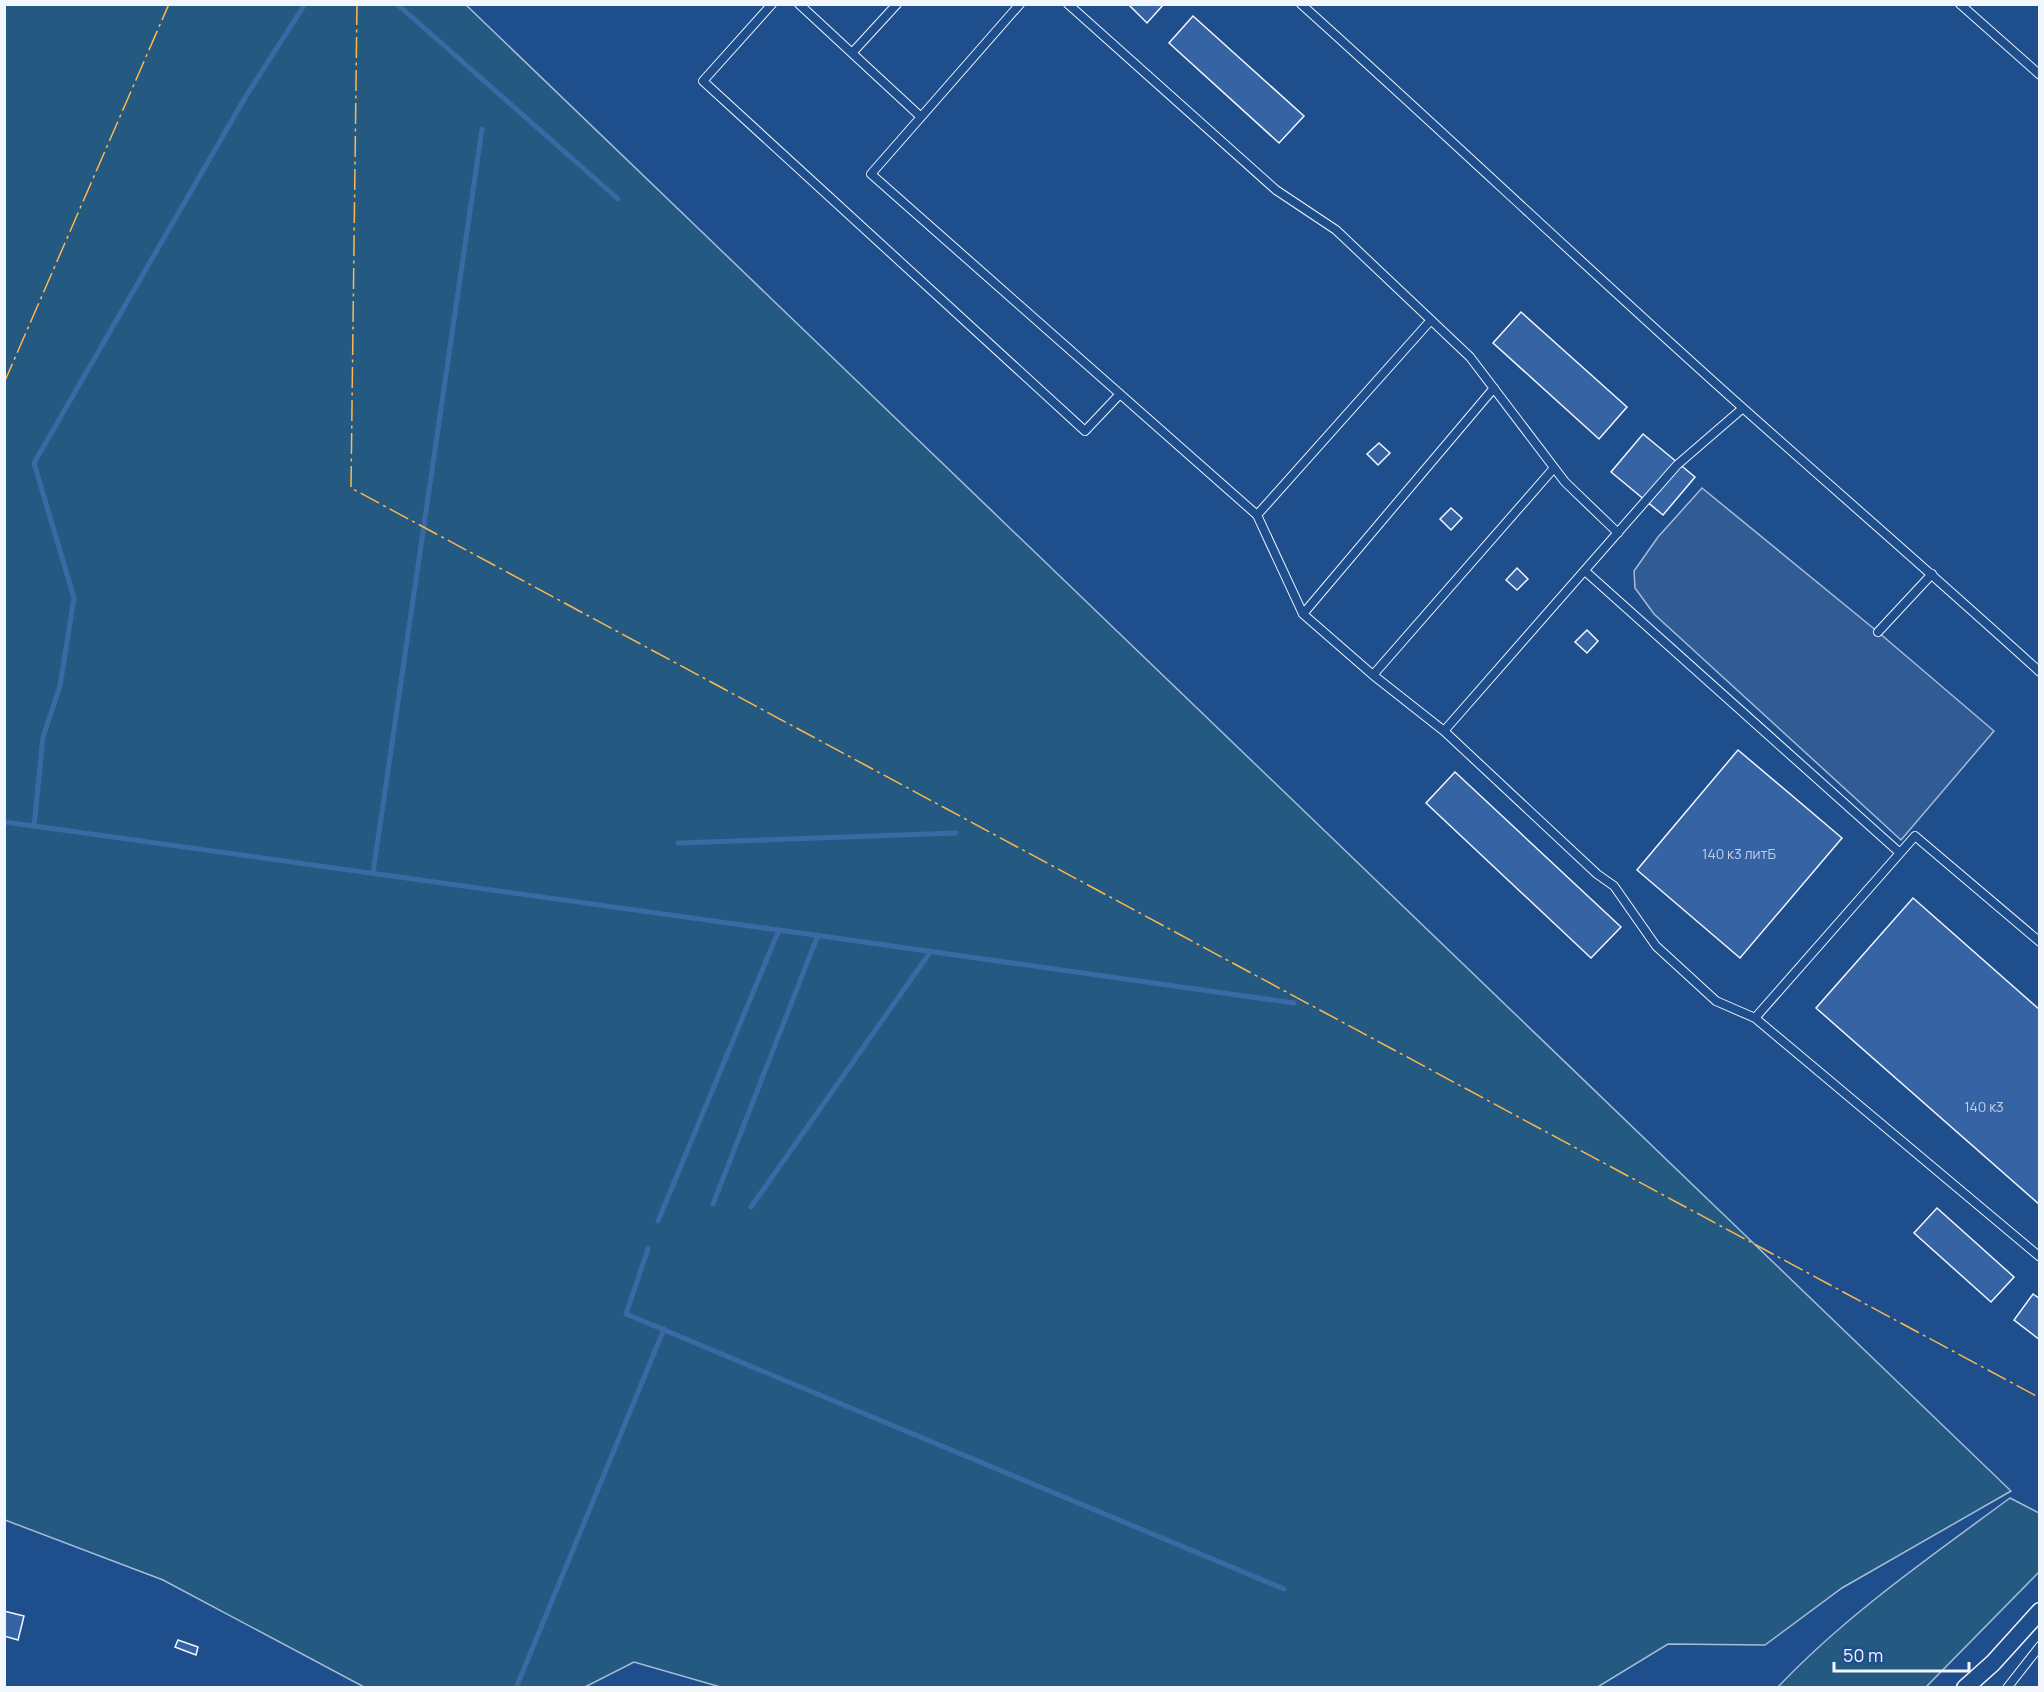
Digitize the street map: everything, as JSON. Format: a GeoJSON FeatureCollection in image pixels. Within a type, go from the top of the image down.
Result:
{"type":"FeatureCollection","features":[{"type":"Feature","properties":{"kind":"street"},"geometry":{"type":"LineString","coordinates":[[1965,1688],[1993,1664],[2038,1615]]}},
{"type":"Feature","properties":{"kind":"lane"},"geometry":{"type":"LineString","coordinates":[[771,4],[702,81],[1085,431],[1120,394]]}},
{"type":"Feature","properties":{"kind":"lane"},"geometry":{"type":"LineString","coordinates":[[799,4],[921,117]]}},
{"type":"Feature","properties":{"kind":"lane"},"geometry":{"type":"LineString","coordinates":[[852,53],[897,4]]}},
{"type":"Feature","properties":{"kind":"lane"},"geometry":{"type":"LineString","coordinates":[[1020,4],[871,174],[1257,515],[1303,614],[1373,675],[1444,732],[1597,874],[1614,886],[1656,946],[1716,1001],[1755,1018],[2040,1257]]}},
{"type":"Feature","properties":{"kind":"lane"},"geometry":{"type":"LineString","coordinates":[[1068,4],[1276,190],[1336,230],[1470,357],[1565,482],[1618,533]]}},
{"type":"Feature","properties":{"kind":"lane"},"geometry":{"type":"LineString","coordinates":[[1301,4],[1488,172],[1743,408],[2040,672]]}},
{"type":"Feature","properties":{"kind":"lane"},"geometry":{"type":"LineString","coordinates":[[1960,4],[2040,75]]}},
{"type":"Feature","properties":{"kind":"lane"},"geometry":{"type":"LineString","coordinates":[[1257,515],[1431,320]]}},
{"type":"Feature","properties":{"kind":"lane"},"geometry":{"type":"LineString","coordinates":[[1303,614],[1494,388]]}},
{"type":"Feature","properties":{"kind":"lane"},"geometry":{"type":"LineString","coordinates":[[1444,732],[1677,465],[1743,408]]}},
{"type":"Feature","properties":{"kind":"lane"},"geometry":{"type":"LineString","coordinates":[[1373,675],[1554,468]]}},
{"type":"Feature","properties":{"kind":"lane"},"geometry":{"type":"LineString","coordinates":[[1585,571],[1900,853]]}},
{"type":"Feature","properties":{"kind":"lane"},"geometry":{"type":"LineString","coordinates":[[1878,632],[1932,574]]}},
{"type":"Feature","properties":{"kind":"lane"},"geometry":{"type":"LineString","coordinates":[[1755,1018],[1916,836],[2040,942]]}},
{"type":"Feature","properties":{"kind":"lane"},"geometry":{"type":"LineString","coordinates":[[2007,1688],[2040,1646]]}},
{"type":"Feature","properties":{"kind":"shaded area"},"geometry":{"type":"Polygon","coordinates":[[[4,5],[466,5],[2011,1491],[1842,1588],[1765,1645],[1668,1644],[1596,1688],[724,1688],[634,1662],[585,1687],[364,1687],[163,1580],[5,1520],[4,5]]]}},
{"type":"Feature","properties":{"kind":"shaded area"},"geometry":{"type":"Polygon","coordinates":[[[1702,488],[1878,632],[1994,731],[1901,840],[1654,614],[1635,588],[1634,571],[1658,537],[1702,488]]]}},
{"type":"Feature","properties":{"kind":"shaded area"},"geometry":{"type":"Polygon","coordinates":[[[2010,1498],[2039,1513],[2039,1572],[1926,1687],[1778,1687],[1860,1611],[2010,1498]]]}},
{"type":"Feature","properties":{"kind":"building"},"geometry":{"type":"Polygon","coordinates":[[[1128,4],[1164,4],[1147,23],[1128,4]]]}},
{"type":"Feature","properties":{"kind":"building"},"geometry":{"type":"Polygon","coordinates":[[[1193,16],[1304,116],[1279,143],[1169,43],[1193,16]]]}},
{"type":"Feature","properties":{"kind":"building"},"geometry":{"type":"Polygon","coordinates":[[[1521,312],[1627,407],[1599,439],[1493,343],[1521,312]]]}},
{"type":"Feature","properties":{"kind":"building"},"geometry":{"type":"Polygon","coordinates":[[[1643,434],[1695,477],[1663,515],[1611,472],[1643,434]]]}},
{"type":"Feature","properties":{"kind":"building"},"geometry":{"type":"Polygon","coordinates":[[[1379,443],[1390,453],[1378,465],[1367,454],[1379,443]]]}},
{"type":"Feature","properties":{"kind":"building"},"geometry":{"type":"Polygon","coordinates":[[[1451,508],[1462,518],[1451,530],[1440,519],[1451,508]]]}},
{"type":"Feature","properties":{"kind":"building"},"geometry":{"type":"Polygon","coordinates":[[[1517,568],[1528,579],[1517,590],[1506,580],[1517,568]]]}},
{"type":"Feature","properties":{"kind":"building"},"geometry":{"type":"Polygon","coordinates":[[[1587,630],[1598,641],[1587,653],[1575,642],[1587,630]]]}},
{"type":"Feature","properties":{"kind":"building"},"geometry":{"type":"Polygon","coordinates":[[[1738,750],[1842,838],[1740,958],[1637,870],[1738,750]]]}},
{"type":"Feature","properties":{"kind":"building"},"geometry":{"type":"Polygon","coordinates":[[[1455,772],[1621,927],[1591,958],[1426,803],[1455,772]]]}},
{"type":"Feature","properties":{"kind":"building"},"geometry":{"type":"Polygon","coordinates":[[[1913,898],[2040,1010],[2040,1205],[1816,1008],[1913,898]]]}},
{"type":"Feature","properties":{"kind":"building"},"geometry":{"type":"Polygon","coordinates":[[[1937,1208],[2014,1277],[1991,1302],[1914,1233],[1937,1208]]]}},
{"type":"Feature","properties":{"kind":"building"},"geometry":{"type":"Polygon","coordinates":[[[2033,1294],[2040,1299],[2040,1340],[2014,1320],[2033,1294]]]}},
{"type":"Feature","properties":{"kind":"building"},"geometry":{"type":"Polygon","coordinates":[[[4,1611],[24,1616],[18,1640],[4,1636],[4,1611]]]}},
{"type":"Feature","properties":{"kind":"building"},"geometry":{"type":"Polygon","coordinates":[[[178,1640],[198,1647],[196,1655],[175,1647],[178,1640]]]}},
{"type":"Feature","properties":{"kind":"waterway"},"geometry":{"type":"LineString","coordinates":[[4,822],[34,826],[43,737],[60,686],[74,598],[34,463],[246,96],[305,4]]}},
{"type":"Feature","properties":{"kind":"waterway"},"geometry":{"type":"LineString","coordinates":[[397,4],[618,199]]}},
{"type":"Feature","properties":{"kind":"waterway"},"geometry":{"type":"LineString","coordinates":[[373,873],[482,129]]}},
{"type":"Feature","properties":{"kind":"waterway"},"geometry":{"type":"LineString","coordinates":[[34,826],[779,930],[658,1221]]}},
{"type":"Feature","properties":{"kind":"waterway"},"geometry":{"type":"LineString","coordinates":[[678,843],[956,833]]}},
{"type":"Feature","properties":{"kind":"waterway"},"geometry":{"type":"LineString","coordinates":[[779,930],[1294,1003]]}},
{"type":"Feature","properties":{"kind":"waterway"},"geometry":{"type":"LineString","coordinates":[[713,1204],[818,935]]}},
{"type":"Feature","properties":{"kind":"waterway"},"geometry":{"type":"LineString","coordinates":[[751,1207],[931,951]]}},
{"type":"Feature","properties":{"kind":"waterway"},"geometry":{"type":"LineString","coordinates":[[648,1249],[626,1314],[1284,1589]]}},
{"type":"Feature","properties":{"kind":"waterway"},"geometry":{"type":"LineString","coordinates":[[516,1688],[664,1329]]}},
{"type":"Feature","properties":{"kind":"power"},"geometry":{"type":"LineString","coordinates":[[4,383],[169,4]]}},
{"type":"Feature","properties":{"kind":"power"},"geometry":{"type":"LineString","coordinates":[[357,4],[351,488],[2040,1398]]}}]}
